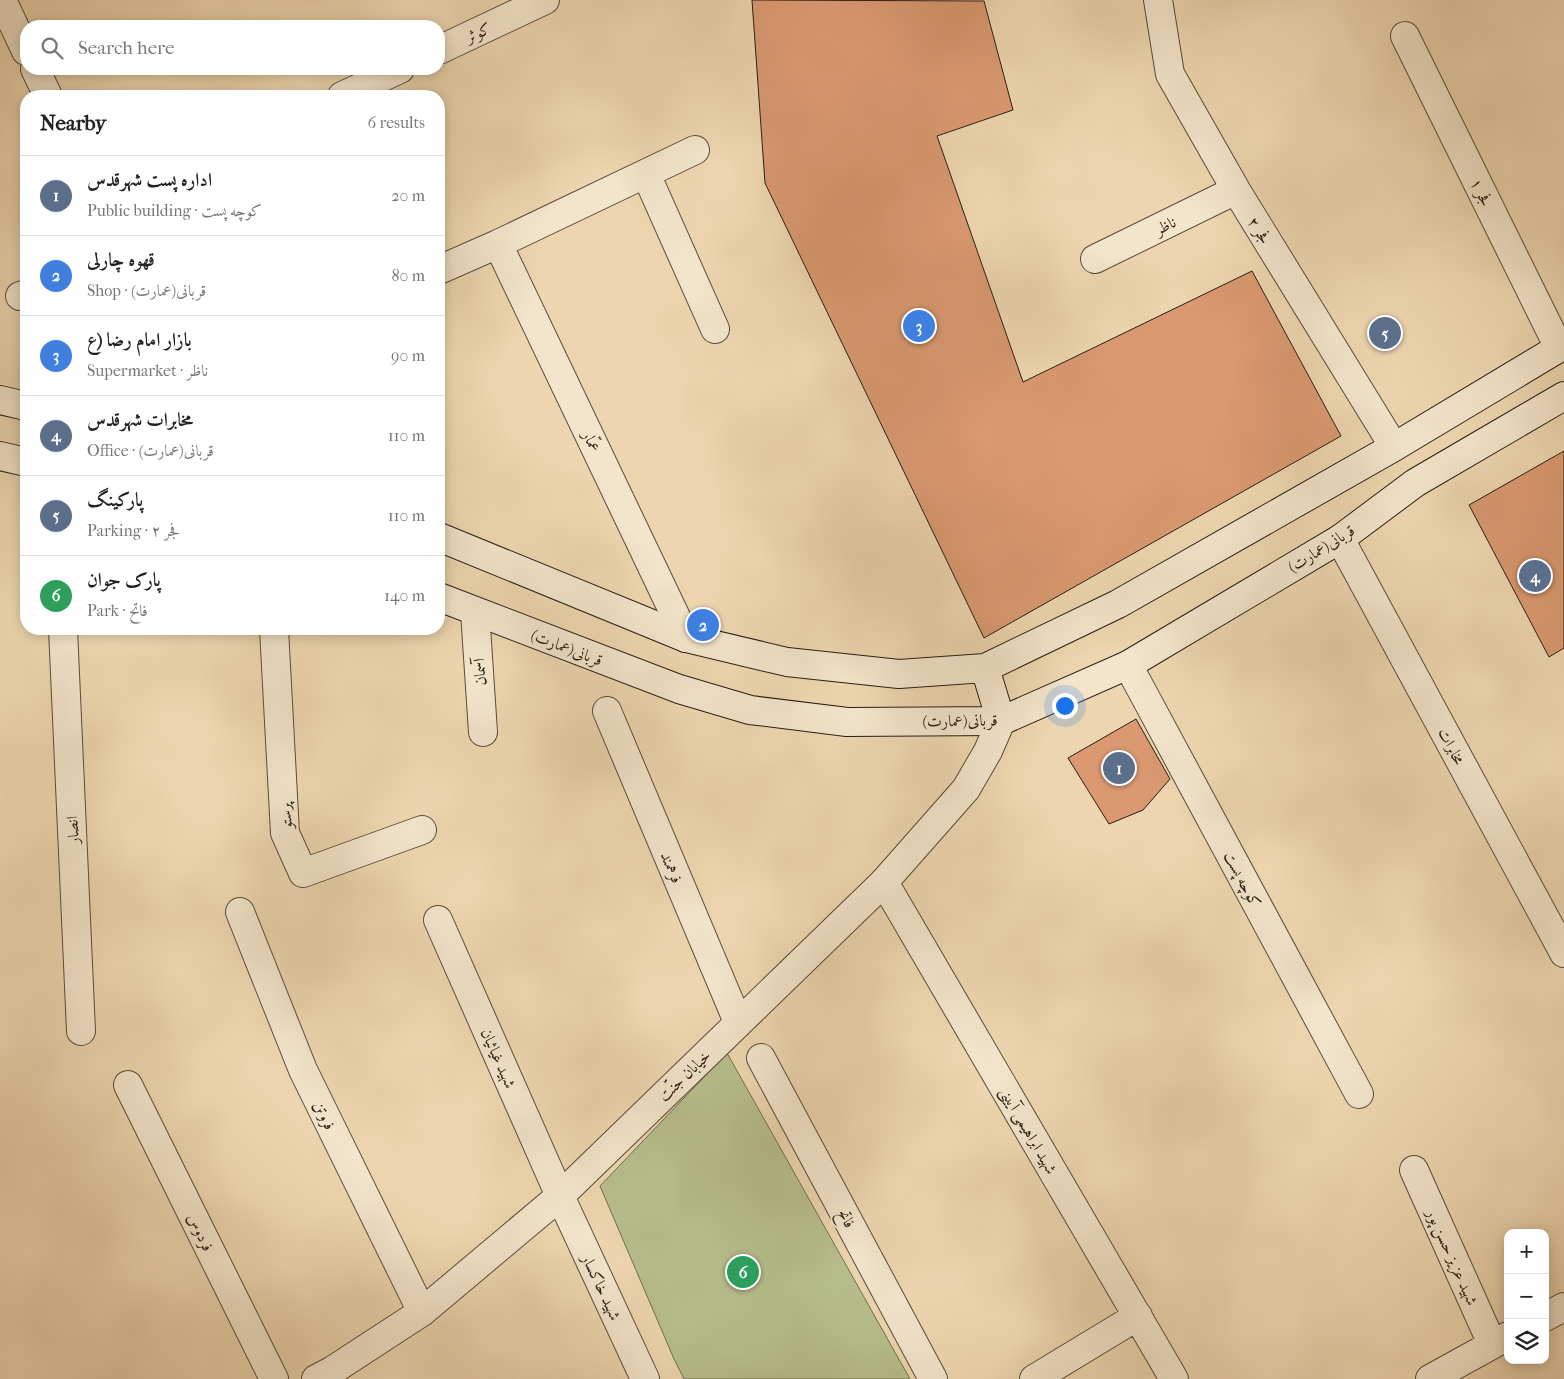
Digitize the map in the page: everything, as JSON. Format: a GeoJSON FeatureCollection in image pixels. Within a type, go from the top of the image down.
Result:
{"type":"FeatureCollection","features":[{"type":"Feature","properties":{"kind":"street"},"geometry":{"type":"LineString","coordinates":[[2,0],[20,38]]}},
{"type":"Feature","properties":{"kind":"street","name":"کوثر"},"geometry":{"type":"LineString","coordinates":[[445,47],[544,0]]}},
{"type":"Feature","properties":{"kind":"street","name":"فجر ۲"},"geometry":{"type":"LineString","coordinates":[[1158,0],[1170,74],[1236,190],[1415,483]]}},
{"type":"Feature","properties":{"kind":"street","name":"فجر ۱"},"geometry":{"type":"LineString","coordinates":[[1406,36],[1562,346]]}},
{"type":"Feature","properties":{"kind":"street"},"geometry":{"type":"LineString","coordinates":[[38,75],[45,90]]}},
{"type":"Feature","properties":{"kind":"street"},"geometry":{"type":"LineString","coordinates":[[355,90],[387,75]]}},
{"type":"Feature","properties":{"kind":"street"},"geometry":{"type":"LineString","coordinates":[[445,267],[695,150]]}},
{"type":"Feature","properties":{"kind":"street"},"geometry":{"type":"LineString","coordinates":[[646,174],[716,329]]}},
{"type":"Feature","properties":{"kind":"street","name":"ناظر"},"geometry":{"type":"LineString","coordinates":[[1095,259],[1236,190]]}},
{"type":"Feature","properties":{"kind":"street","name":"عمّار"},"geometry":{"type":"LineString","coordinates":[[498,244],[686,638]]}},
{"type":"Feature","properties":{"kind":"street"},"geometry":{"type":"LineString","coordinates":[[445,540],[686,638],[787,662],[899,674],[986,668],[1118,604],[1394,447],[1562,346]]}},
{"type":"Feature","properties":{"kind":"street","name":"(عمارت)قربانی"},"geometry":{"type":"LineString","coordinates":[[445,599],[679,689],[750,710],[847,722],[1001,721],[1128,665],[1340,539],[1415,483],[1564,396]]}},
{"type":"Feature","properties":{"kind":"street"},"geometry":{"type":"LineString","coordinates":[[0,400],[20,405]]}},
{"type":"Feature","properties":{"kind":"street"},"geometry":{"type":"LineString","coordinates":[[0,456],[20,461]]}},
{"type":"Feature","properties":{"kind":"street","name":"مخابرات"},"geometry":{"type":"LineString","coordinates":[[1340,539],[1564,953]]}},
{"type":"Feature","properties":{"kind":"street","name":"آسمان"},"geometry":{"type":"LineString","coordinates":[[476,612],[483,732]]}},
{"type":"Feature","properties":{"kind":"street","name":"انصار"},"geometry":{"type":"LineString","coordinates":[[63,635],[81,1031]]}},
{"type":"Feature","properties":{"kind":"street","name":"پرستو"},"geometry":{"type":"LineString","coordinates":[[274,635],[285,833],[303,873],[422,830]]}},
{"type":"Feature","properties":{"kind":"street","name":"کوچه پست"},"geometry":{"type":"LineString","coordinates":[[1128,665],[1359,1094]]}},
{"type":"Feature","properties":{"kind":"street"},"geometry":{"type":"LineString","coordinates":[[986,668],[1001,721]]}},
{"type":"Feature","properties":{"kind":"street","name":"فرهمند"},"geometry":{"type":"LineString","coordinates":[[607,711],[738,1022]]}},
{"type":"Feature","properties":{"kind":"street","name":"خیابان جنّت"},"geometry":{"type":"LineString","coordinates":[[329,1376],[422,1312],[560,1196],[884,882],[966,789],[988,751],[1001,721]]}},
{"type":"Feature","properties":{"kind":"street","name":"شهید ابراهیمی آیینی"},"geometry":{"type":"LineString","coordinates":[[884,882],[1174,1379]]}},
{"type":"Feature","properties":{"kind":"street","name":"فروتن"},"geometry":{"type":"LineString","coordinates":[[240,912],[303,1070],[422,1312]]}},
{"type":"Feature","properties":{"kind":"street","name":"شهید غیاثیان"},"geometry":{"type":"LineString","coordinates":[[438,920],[560,1196]]}},
{"type":"Feature","properties":{"kind":"street","name":"فاتح"},"geometry":{"type":"LineString","coordinates":[[760,1058],[933,1379]]}},
{"type":"Feature","properties":{"kind":"street","name":"فردوس"},"geometry":{"type":"LineString","coordinates":[[128,1085],[274,1379]]}},
{"type":"Feature","properties":{"kind":"street","name":"شهید عزیز حسن پور"},"geometry":{"type":"LineString","coordinates":[[1414,1170],[1500,1340]]}},
{"type":"Feature","properties":{"kind":"street","name":"شهید خاکسار"},"geometry":{"type":"LineString","coordinates":[[560,1196],[645,1379]]}},
{"type":"Feature","properties":{"kind":"street"},"geometry":{"type":"LineString","coordinates":[[1549,1315],[1564,1307]]}},
{"type":"Feature","properties":{"kind":"street"},"geometry":{"type":"LineString","coordinates":[[1034,1379],[1138,1316]]}},
{"type":"Feature","properties":{"kind":"street"},"geometry":{"type":"LineString","coordinates":[[1438,1377],[1500,1340]]}},
{"type":"Feature","properties":{"kind":"green space"},"geometry":{"type":"Polygon","coordinates":[[[727,1053],[910,1379],[684,1379],[600,1186],[727,1053]]]}},
{"type":"Feature","properties":{"kind":"building"},"geometry":{"type":"Polygon","coordinates":[[[752,0],[984,1],[1013,110],[937,136],[1023,382],[1252,271],[1341,436],[984,638],[765,183],[752,0]]]}},
{"type":"Feature","properties":{"kind":"building"},"geometry":{"type":"Polygon","coordinates":[[[1564,451],[1564,648],[1549,657],[1469,505],[1564,451]]]}},
{"type":"Feature","properties":{"kind":"building"},"geometry":{"type":"Polygon","coordinates":[[[1136,719],[1170,779],[1143,810],[1109,824],[1068,758],[1136,719]]]}},
{"type":"Feature","properties":{"kind":"place","name":"بازار امام رضا (ع"},"geometry":{"type":"Point","coordinates":[919,326]}},
{"type":"Feature","properties":{"kind":"place","name":"پارکینگ"},"geometry":{"type":"Point","coordinates":[1385,333]}},
{"type":"Feature","properties":{"kind":"place","name":"مخابرات شهرقدس"},"geometry":{"type":"Point","coordinates":[1535,576]}},
{"type":"Feature","properties":{"kind":"place","name":"قهوه چارلی"},"geometry":{"type":"Point","coordinates":[703,625]}},
{"type":"Feature","properties":{"kind":"place","name":"اداره پست شهرقدس"},"geometry":{"type":"Point","coordinates":[1119,768]}},
{"type":"Feature","properties":{"kind":"place","name":"پارک جوان"},"geometry":{"type":"Point","coordinates":[743,1272]}}]}
